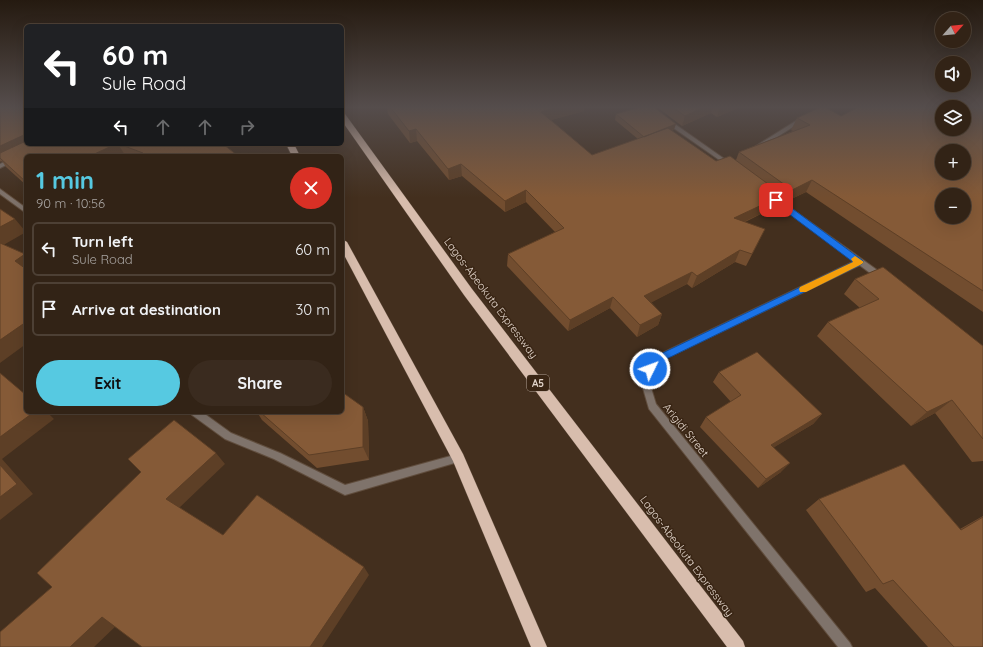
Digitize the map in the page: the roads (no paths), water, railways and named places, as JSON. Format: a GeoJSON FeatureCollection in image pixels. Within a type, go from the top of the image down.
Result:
{"type":"FeatureCollection","features":[{"type":"Feature","properties":{"kind":"highway","name":"Lagos-Abeokuta Expressway"},"geometry":{"type":"LineString","coordinates":[[357,137],[468,292],[737,647]]}},
{"type":"Feature","properties":{"kind":"highway"},"geometry":{"type":"LineString","coordinates":[[344,246],[458,458],[539,647]]}},
{"type":"Feature","properties":{"kind":"street"},"geometry":{"type":"LineString","coordinates":[[691,137],[734,169]]}},
{"type":"Feature","properties":{"kind":"street"},"geometry":{"type":"LineString","coordinates":[[748,152],[773,137]]}},
{"type":"Feature","properties":{"kind":"street"},"geometry":{"type":"LineString","coordinates":[[0,166],[20,156]]}},
{"type":"Feature","properties":{"kind":"street"},"geometry":{"type":"LineString","coordinates":[[728,164],[735,160]]}},
{"type":"Feature","properties":{"kind":"street"},"geometry":{"type":"LineString","coordinates":[[0,191],[24,209]]}},
{"type":"Feature","properties":{"kind":"street"},"geometry":{"type":"LineString","coordinates":[[766,192],[885,280]]}},
{"type":"Feature","properties":{"kind":"street","name":"Arigidi Street"},"geometry":{"type":"LineString","coordinates":[[846,647],[652,406],[644,378],[655,360],[859,262]]}},
{"type":"Feature","properties":{"kind":"street"},"geometry":{"type":"LineString","coordinates":[[198,414],[228,436],[277,456],[345,490],[458,458]]}}]}
